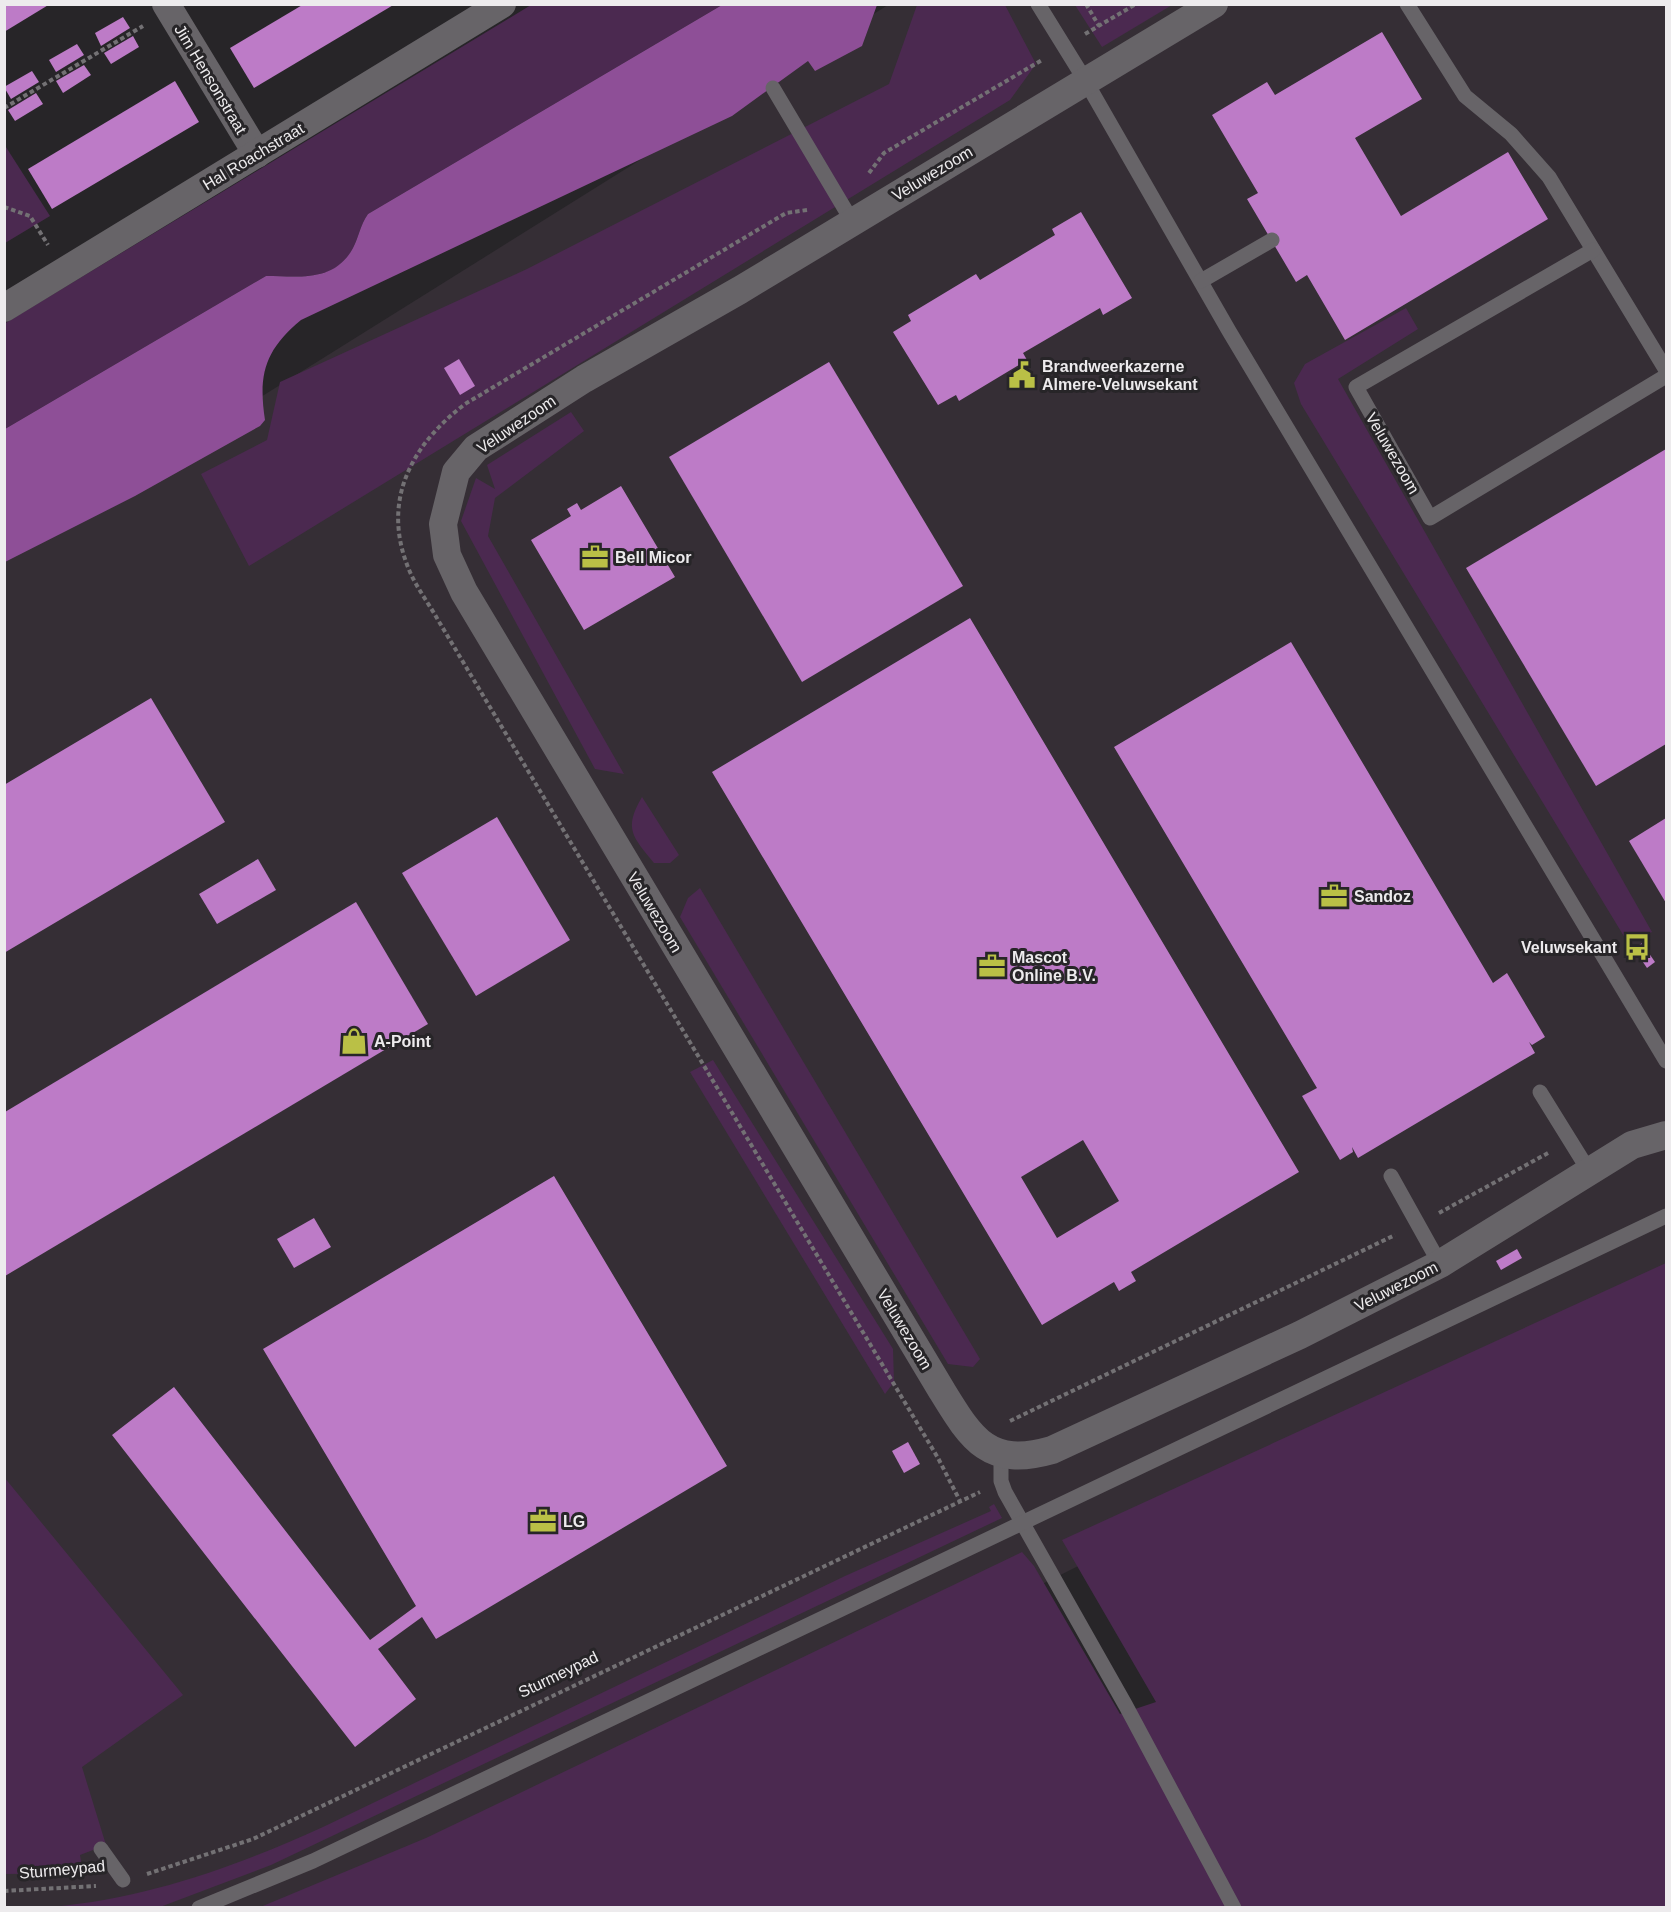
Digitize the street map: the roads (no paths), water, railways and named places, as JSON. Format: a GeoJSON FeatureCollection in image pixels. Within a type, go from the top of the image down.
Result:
{"type":"FeatureCollection","features":[{"type":"Feature","properties":{"kind":"street","name":"Hal Roachstraat"},"geometry":{"type":"LineString","coordinates":[[4,308],[502,4]]}},
{"type":"Feature","properties":{"kind":"street","name":"Veluwezoom"},"geometry":{"type":"LineString","coordinates":[[1214,4],[584,379],[476,448],[456,472],[447,498],[443,524],[447,555],[464,592],[942,1391],[974,1438],[987,1448],[1001,1453],[1031,1456],[1052,1450],[1300,1335],[1440,1264],[1632,1145],[1666,1135]]}},
{"type":"Feature","properties":{"kind":"street","name":"Jim Hensonstraat"},"geometry":{"type":"LineString","coordinates":[[167,7],[257,154]]}},
{"type":"Feature","properties":{"kind":"lane"},"geometry":{"type":"LineString","coordinates":[[1038,4],[1666,1061]]}},
{"type":"Feature","properties":{"kind":"lane"},"geometry":{"type":"LineString","coordinates":[[1407,4],[1465,96],[1511,134],[1549,177],[1666,370]]}},
{"type":"Feature","properties":{"kind":"lane"},"geometry":{"type":"LineString","coordinates":[[773,88],[852,221]]}},
{"type":"Feature","properties":{"kind":"lane"},"geometry":{"type":"LineString","coordinates":[[1201,281],[1272,240]]}},
{"type":"Feature","properties":{"kind":"lane","name":"Veluwezoom"},"geometry":{"type":"LineString","coordinates":[[1593,250],[1356,387],[1430,518],[1666,376]]}},
{"type":"Feature","properties":{"kind":"lane"},"geometry":{"type":"LineString","coordinates":[[1540,1092],[1589,1171]]}},
{"type":"Feature","properties":{"kind":"lane"},"geometry":{"type":"LineString","coordinates":[[1391,1176],[1440,1264]]}},
{"type":"Feature","properties":{"kind":"lane"},"geometry":{"type":"LineString","coordinates":[[199,1908],[313,1861],[1666,1216]]}},
{"type":"Feature","properties":{"kind":"lane"},"geometry":{"type":"LineString","coordinates":[[1001,1453],[1001,1481],[1126,1706],[1234,1908]]}},
{"type":"Feature","properties":{"kind":"lane","name":"Sturmeypad"},"geometry":{"type":"LineString","coordinates":[[101,1849],[123,1880]]}},
{"type":"Feature","properties":{"kind":"place","name":"Brandweerkazerne Almere-Veluwsekant"},"geometry":{"type":"Point","coordinates":[1022,375]}},
{"type":"Feature","properties":{"kind":"place","name":"Bell Micor"},"geometry":{"type":"Point","coordinates":[595,557]}},
{"type":"Feature","properties":{"kind":"place","name":"Sandoz"},"geometry":{"type":"Point","coordinates":[1334,896]}},
{"type":"Feature","properties":{"kind":"place","name":"Veluwsekant"},"geometry":{"type":"Point","coordinates":[1637,947]}},
{"type":"Feature","properties":{"kind":"place","name":"Mascot Online B.V."},"geometry":{"type":"Point","coordinates":[992,966]}},
{"type":"Feature","properties":{"kind":"place","name":"A-Point"},"geometry":{"type":"Point","coordinates":[354,1041]}},
{"type":"Feature","properties":{"kind":"place","name":"LG"},"geometry":{"type":"Point","coordinates":[543,1521]}}]}
